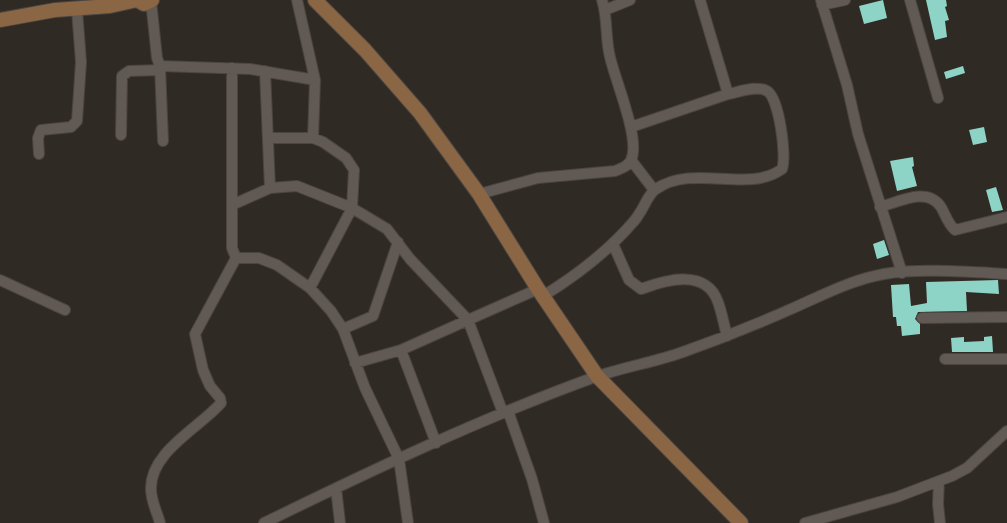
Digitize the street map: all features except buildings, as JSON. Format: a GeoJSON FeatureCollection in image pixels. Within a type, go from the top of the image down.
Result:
{"type":"FeatureCollection","features":[{"type":"Feature","properties":{"kind":"street"},"geometry":{"type":"LineString","coordinates":[[0,20],[55,10],[91,0]]}},
{"type":"Feature","properties":{"kind":"street"},"geometry":{"type":"LineString","coordinates":[[55,10],[77,10],[144,0],[161,68],[163,141]]}},
{"type":"Feature","properties":{"kind":"street"},"geometry":{"type":"LineString","coordinates":[[297,0],[315,80],[313,138]]}},
{"type":"Feature","properties":{"kind":"street"},"geometry":{"type":"LineString","coordinates":[[315,0],[330,13],[390,76],[420,113],[479,194],[541,292],[598,376],[741,523]]}},
{"type":"Feature","properties":{"kind":"street"},"geometry":{"type":"LineString","coordinates":[[320,0],[330,13]]}},
{"type":"Feature","properties":{"kind":"street"},"geometry":{"type":"LineString","coordinates":[[479,194],[538,178],[615,171],[626,166],[631,160],[633,141],[631,127],[609,55],[603,5],[630,0]]}},
{"type":"Feature","properties":{"kind":"street"},"geometry":{"type":"LineString","coordinates":[[700,0],[728,94]]}},
{"type":"Feature","properties":{"kind":"street"},"geometry":{"type":"LineString","coordinates":[[845,0],[822,3],[880,207],[902,273]]}},
{"type":"Feature","properties":{"kind":"street"},"geometry":{"type":"LineString","coordinates":[[910,0],[938,98]]}},
{"type":"Feature","properties":{"kind":"street"},"geometry":{"type":"LineString","coordinates":[[39,154],[38,138],[41,130],[71,127],[77,121],[81,62],[77,10]]}},
{"type":"Feature","properties":{"kind":"street"},"geometry":{"type":"LineString","coordinates":[[121,135],[122,76],[129,71],[161,68],[232,68],[265,71],[315,80]]}},
{"type":"Feature","properties":{"kind":"street"},"geometry":{"type":"LineString","coordinates":[[232,68],[232,248],[236,258]]}},
{"type":"Feature","properties":{"kind":"street"},"geometry":{"type":"LineString","coordinates":[[265,71],[270,188]]}},
{"type":"Feature","properties":{"kind":"street"},"geometry":{"type":"LineString","coordinates":[[355,363],[401,350],[468,320],[541,292],[580,273],[613,244],[639,215],[654,190],[669,182],[689,178],[742,179],[770,176],[782,169],[784,155],[774,98],[765,90],[758,89],[728,94],[631,127]]}},
{"type":"Feature","properties":{"kind":"street"},"geometry":{"type":"LineString","coordinates":[[268,138],[313,138],[334,149],[351,164],[355,178],[352,208],[310,288]]}},
{"type":"Feature","properties":{"kind":"street"},"geometry":{"type":"LineString","coordinates":[[631,160],[654,190]]}},
{"type":"Feature","properties":{"kind":"street"},"geometry":{"type":"LineString","coordinates":[[232,205],[270,188],[297,186],[352,208],[387,229],[410,259],[468,320],[532,479],[544,523]]}},
{"type":"Feature","properties":{"kind":"street"},"geometry":{"type":"LineString","coordinates":[[880,207],[920,196],[929,196],[940,206],[955,230],[1007,218]]}},
{"type":"Feature","properties":{"kind":"street"},"geometry":{"type":"LineString","coordinates":[[343,330],[373,316],[398,242]]}},
{"type":"Feature","properties":{"kind":"street"},"geometry":{"type":"LineString","coordinates":[[613,244],[629,280],[641,289],[678,278],[690,279],[710,289],[718,301],[727,336]]}},
{"type":"Feature","properties":{"kind":"street"},"geometry":{"type":"LineString","coordinates":[[236,258],[259,258],[277,265],[310,288],[331,311],[343,330],[355,363],[398,459],[408,523]]}},
{"type":"Feature","properties":{"kind":"street"},"geometry":{"type":"LineString","coordinates":[[160,523],[151,490],[157,466],[174,445],[221,404],[203,370],[195,334],[236,258]]}},
{"type":"Feature","properties":{"kind":"street"},"geometry":{"type":"LineString","coordinates":[[264,523],[398,459],[505,412],[598,376],[682,353],[727,336],[832,289],[878,275],[902,273],[1007,274]]}},
{"type":"Feature","properties":{"kind":"street"},"geometry":{"type":"LineString","coordinates":[[0,280],[65,310]]}},
{"type":"Feature","properties":{"kind":"street"},"geometry":{"type":"LineString","coordinates":[[922,318],[1007,317]]}},
{"type":"Feature","properties":{"kind":"street"},"geometry":{"type":"LineString","coordinates":[[401,350],[436,443]]}},
{"type":"Feature","properties":{"kind":"street"},"geometry":{"type":"LineString","coordinates":[[945,359],[1007,359]]}},
{"type":"Feature","properties":{"kind":"street"},"geometry":{"type":"LineString","coordinates":[[805,523],[897,497],[967,468],[1007,431]]}},
{"type":"Feature","properties":{"kind":"street"},"geometry":{"type":"LineString","coordinates":[[939,480],[938,504],[940,523]]}},
{"type":"Feature","properties":{"kind":"street"},"geometry":{"type":"LineString","coordinates":[[336,488],[340,523]]}}]}
